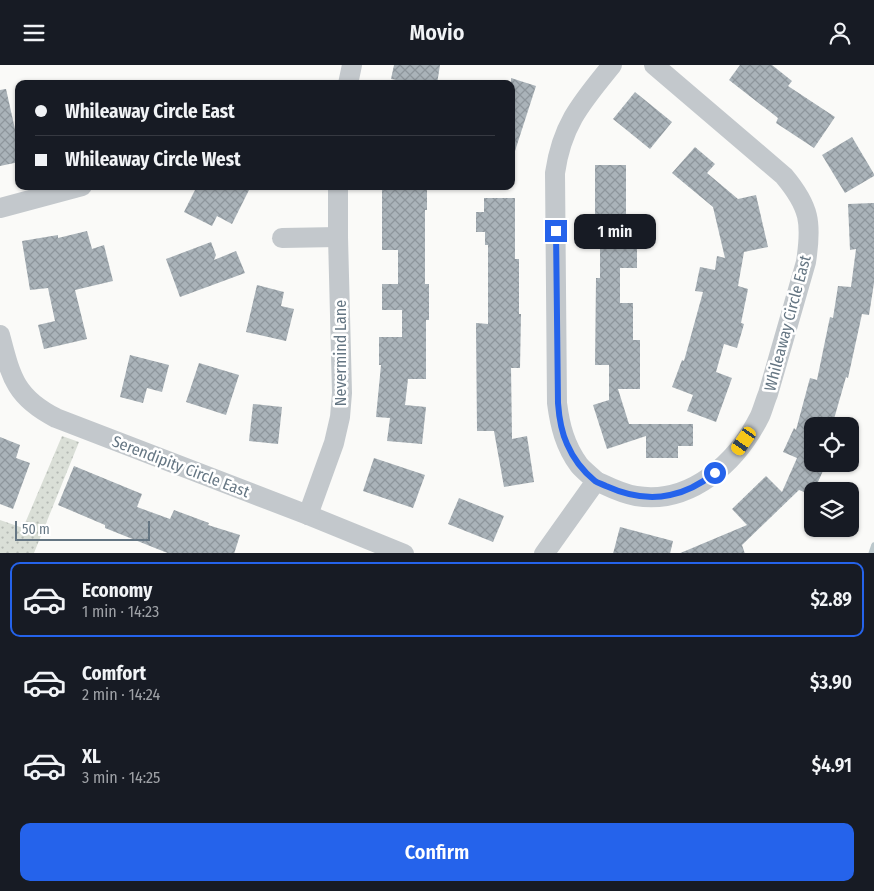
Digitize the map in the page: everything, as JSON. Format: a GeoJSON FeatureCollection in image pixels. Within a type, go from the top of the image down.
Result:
{"type":"FeatureCollection","features":[{"type":"Feature","properties":{"kind":"street"},"geometry":{"type":"LineString","coordinates":[[349,80],[352,65]]}},
{"type":"Feature","properties":{"kind":"street"},"geometry":{"type":"LineString","coordinates":[[544,553],[596,481],[580,465],[567,446],[560,425],[558,403],[555,173],[562,142],[573,116],[585,97],[612,65]]}},
{"type":"Feature","properties":{"kind":"street","name":"Whileaway Circle East"},"geometry":{"type":"LineString","coordinates":[[596,481],[635,496],[654,497],[670,495],[688,489],[706,480],[724,466],[750,433],[760,415],[768,394],[806,262],[809,244],[809,223],[805,208],[797,191],[784,176],[654,65]]}},
{"type":"Feature","properties":{"kind":"street"},"geometry":{"type":"LineString","coordinates":[[0,208],[67,190]]}},
{"type":"Feature","properties":{"kind":"street","name":"Nevermind Lane"},"geometry":{"type":"LineString","coordinates":[[308,515],[334,443],[340,417],[342,393],[338,190]]}},
{"type":"Feature","properties":{"kind":"street"},"geometry":{"type":"LineString","coordinates":[[282,237],[338,237]]}},
{"type":"Feature","properties":{"kind":"street","name":"Serendipity Circle East"},"geometry":{"type":"LineString","coordinates":[[0,335],[4,364],[14,382],[25,397],[40,409],[56,418],[404,553]]}},
{"type":"Feature","properties":{"kind":"shaded area"},"geometry":{"type":"Polygon","coordinates":[[[62,436],[79,442],[34,553],[0,553],[0,520],[23,528],[62,436]]]}},
{"type":"Feature","properties":{"kind":"building"},"geometry":{"type":"Polygon","coordinates":[[[394,65],[440,65],[438,80],[391,79],[394,65]]]}},
{"type":"Feature","properties":{"kind":"building"},"geometry":{"type":"Polygon","coordinates":[[[740,65],[772,65],[792,81],[788,86],[835,117],[814,148],[776,123],[778,118],[729,80],[740,65]]]}},
{"type":"Feature","properties":{"kind":"building"},"geometry":{"type":"Polygon","coordinates":[[[511,78],[536,86],[515,151],[515,80],[511,80],[511,78]]]}},
{"type":"Feature","properties":{"kind":"building"},"geometry":{"type":"Polygon","coordinates":[[[6,89],[15,129],[15,163],[0,166],[0,90],[6,89]]]}},
{"type":"Feature","properties":{"kind":"building"},"geometry":{"type":"Polygon","coordinates":[[[635,92],[672,122],[650,149],[613,119],[635,92]]]}},
{"type":"Feature","properties":{"kind":"building"},"geometry":{"type":"Polygon","coordinates":[[[852,137],[874,176],[845,193],[822,155],[852,137]]]}},
{"type":"Feature","properties":{"kind":"building"},"geometry":{"type":"Polygon","coordinates":[[[695,147],[715,164],[707,173],[738,199],[756,195],[768,247],[744,252],[738,286],[748,289],[741,323],[744,324],[737,348],[724,344],[716,372],[732,378],[716,422],[687,411],[693,395],[672,387],[682,360],[684,361],[703,292],[695,291],[700,267],[715,270],[717,256],[725,258],[713,207],[672,173],[695,147]]]}},
{"type":"Feature","properties":{"kind":"building"},"geometry":{"type":"Polygon","coordinates":[[[595,165],[626,165],[626,215],[637,215],[637,268],[620,268],[620,303],[633,303],[633,340],[640,340],[640,389],[618,389],[629,424],[693,424],[693,446],[678,446],[678,458],[646,458],[646,436],[607,449],[593,405],[609,400],[609,365],[595,365],[596,278],[600,278],[600,241],[590,241],[590,215],[595,215],[595,165]]]}},
{"type":"Feature","properties":{"kind":"building"},"geometry":{"type":"Polygon","coordinates":[[[195,190],[249,190],[232,224],[217,216],[212,226],[184,212],[195,190]]]}},
{"type":"Feature","properties":{"kind":"building"},"geometry":{"type":"Polygon","coordinates":[[[382,190],[427,190],[427,210],[425,210],[425,284],[429,284],[429,320],[426,320],[426,379],[408,379],[405,405],[426,407],[422,444],[387,441],[390,418],[376,417],[381,365],[379,365],[379,337],[402,337],[402,310],[382,310],[382,284],[398,284],[398,250],[382,250],[382,190]]]}},
{"type":"Feature","properties":{"kind":"building"},"geometry":{"type":"Polygon","coordinates":[[[484,198],[515,198],[515,259],[519,259],[519,314],[521,314],[520,368],[511,368],[512,439],[527,436],[534,482],[504,487],[494,431],[477,431],[476,323],[488,324],[488,245],[485,245],[485,232],[476,232],[476,212],[484,212],[484,198]]]}},
{"type":"Feature","properties":{"kind":"building"},"geometry":{"type":"Polygon","coordinates":[[[874,203],[874,283],[869,315],[862,314],[848,378],[846,377],[835,417],[804,417],[804,472],[822,472],[818,482],[804,482],[804,492],[799,490],[742,545],[745,553],[680,553],[747,525],[732,509],[766,476],[782,492],[797,458],[783,452],[794,428],[796,430],[810,378],[817,380],[830,317],[833,318],[838,286],[851,287],[856,249],[850,250],[848,204],[874,203]]]}},
{"type":"Feature","properties":{"kind":"building"},"geometry":{"type":"Polygon","coordinates":[[[87,231],[92,249],[104,245],[113,281],[75,290],[87,339],[44,349],[38,325],[55,321],[48,288],[30,290],[22,241],[58,235],[58,238],[87,231]]]}},
{"type":"Feature","properties":{"kind":"building"},"geometry":{"type":"Polygon","coordinates":[[[211,242],[216,255],[214,260],[236,251],[245,273],[180,297],[166,259],[211,242]]]}},
{"type":"Feature","properties":{"kind":"building"},"geometry":{"type":"Polygon","coordinates":[[[257,285],[284,292],[281,306],[294,309],[286,341],[246,332],[257,285]]]}},
{"type":"Feature","properties":{"kind":"building"},"geometry":{"type":"Polygon","coordinates":[[[130,355],[169,365],[162,392],[147,388],[143,403],[120,397],[130,355]]]}},
{"type":"Feature","properties":{"kind":"building"},"geometry":{"type":"Polygon","coordinates":[[[199,363],[239,375],[226,415],[186,402],[199,363]]]}},
{"type":"Feature","properties":{"kind":"building"},"geometry":{"type":"Polygon","coordinates":[[[253,404],[282,407],[278,444],[249,441],[253,404]]]}},
{"type":"Feature","properties":{"kind":"building"},"geometry":{"type":"Polygon","coordinates":[[[0,437],[20,445],[16,458],[30,463],[13,509],[0,504],[0,437]]]}},
{"type":"Feature","properties":{"kind":"building"},"geometry":{"type":"Polygon","coordinates":[[[374,458],[425,475],[413,508],[363,491],[374,458]]]}},
{"type":"Feature","properties":{"kind":"building"},"geometry":{"type":"Polygon","coordinates":[[[74,466],[142,494],[137,507],[170,519],[174,510],[209,523],[208,525],[240,535],[234,553],[168,553],[105,528],[105,525],[58,505],[74,466]]]}},
{"type":"Feature","properties":{"kind":"building"},"geometry":{"type":"Polygon","coordinates":[[[459,498],[504,516],[493,542],[448,524],[459,498]]]}},
{"type":"Feature","properties":{"kind":"building"},"geometry":{"type":"Polygon","coordinates":[[[620,527],[673,541],[670,553],[613,553],[620,527]]]}},
{"type":"Feature","properties":{"kind":"waterway"},"geometry":{"type":"LineString","coordinates":[[871,553],[874,545]]}},
{"type":"Feature","properties":{"kind":"route"},"geometry":{"type":"LineString","coordinates":[[556,231],[558,403],[560,425],[567,446],[580,465],[596,481],[635,496],[654,497],[670,495],[688,489],[715,473]]}}]}
